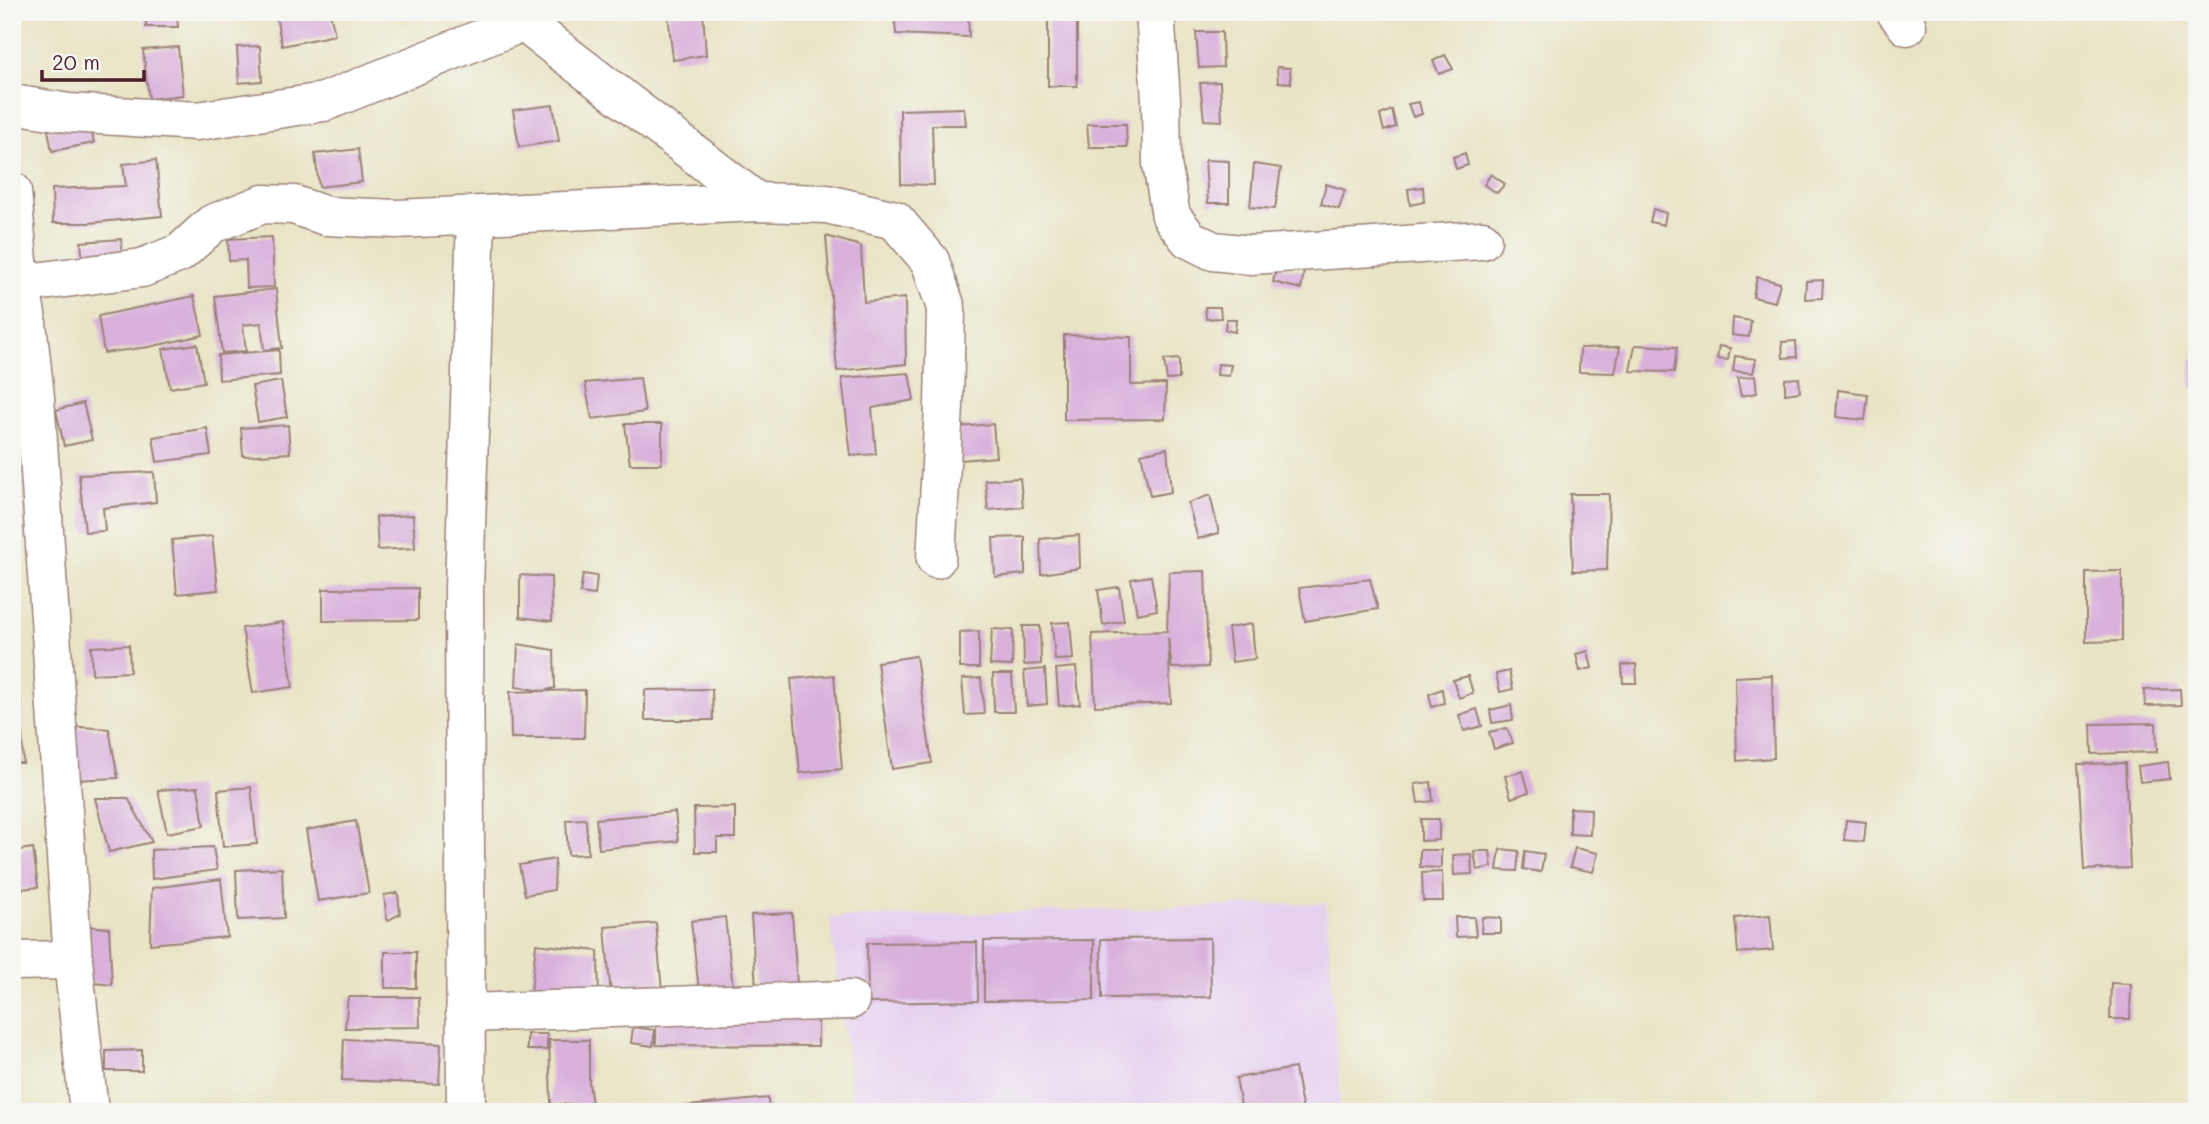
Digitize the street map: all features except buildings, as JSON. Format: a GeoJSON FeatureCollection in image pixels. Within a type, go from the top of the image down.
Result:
{"type":"FeatureCollection","features":[{"type":"Feature","properties":{"kind":"street"},"geometry":{"type":"LineString","coordinates":[[1155,12],[1162,164],[1171,216],[1189,239],[1213,251],[1251,255],[1482,240]]}},
{"type":"Feature","properties":{"kind":"street"},"geometry":{"type":"LineString","coordinates":[[12,104],[69,113],[197,121],[324,102],[523,17],[757,202]]}},
{"type":"Feature","properties":{"kind":"street"},"geometry":{"type":"LineString","coordinates":[[12,191],[20,284],[35,397],[73,960],[89,1112]]}},
{"type":"Feature","properties":{"kind":"street"},"geometry":{"type":"LineString","coordinates":[[20,284],[142,268],[180,253],[212,225],[263,204],[294,205],[326,216],[397,219],[757,202],[827,204],[895,220],[930,261],[946,308],[936,559]]}},
{"type":"Feature","properties":{"kind":"street"},"geometry":{"type":"LineString","coordinates":[[466,1112],[464,588],[476,217]]}},
{"type":"Feature","properties":{"kind":"street"},"geometry":{"type":"LineString","coordinates":[[12,961],[73,960]]}},
{"type":"Feature","properties":{"kind":"street"},"geometry":{"type":"LineString","coordinates":[[465,1013],[850,1000]]}},
{"type":"Feature","properties":{"kind":"shaded area"},"geometry":{"type":"Polygon","coordinates":[[[1326,903],[1341,1112],[854,1112],[830,918],[1326,903]]]}}]}
